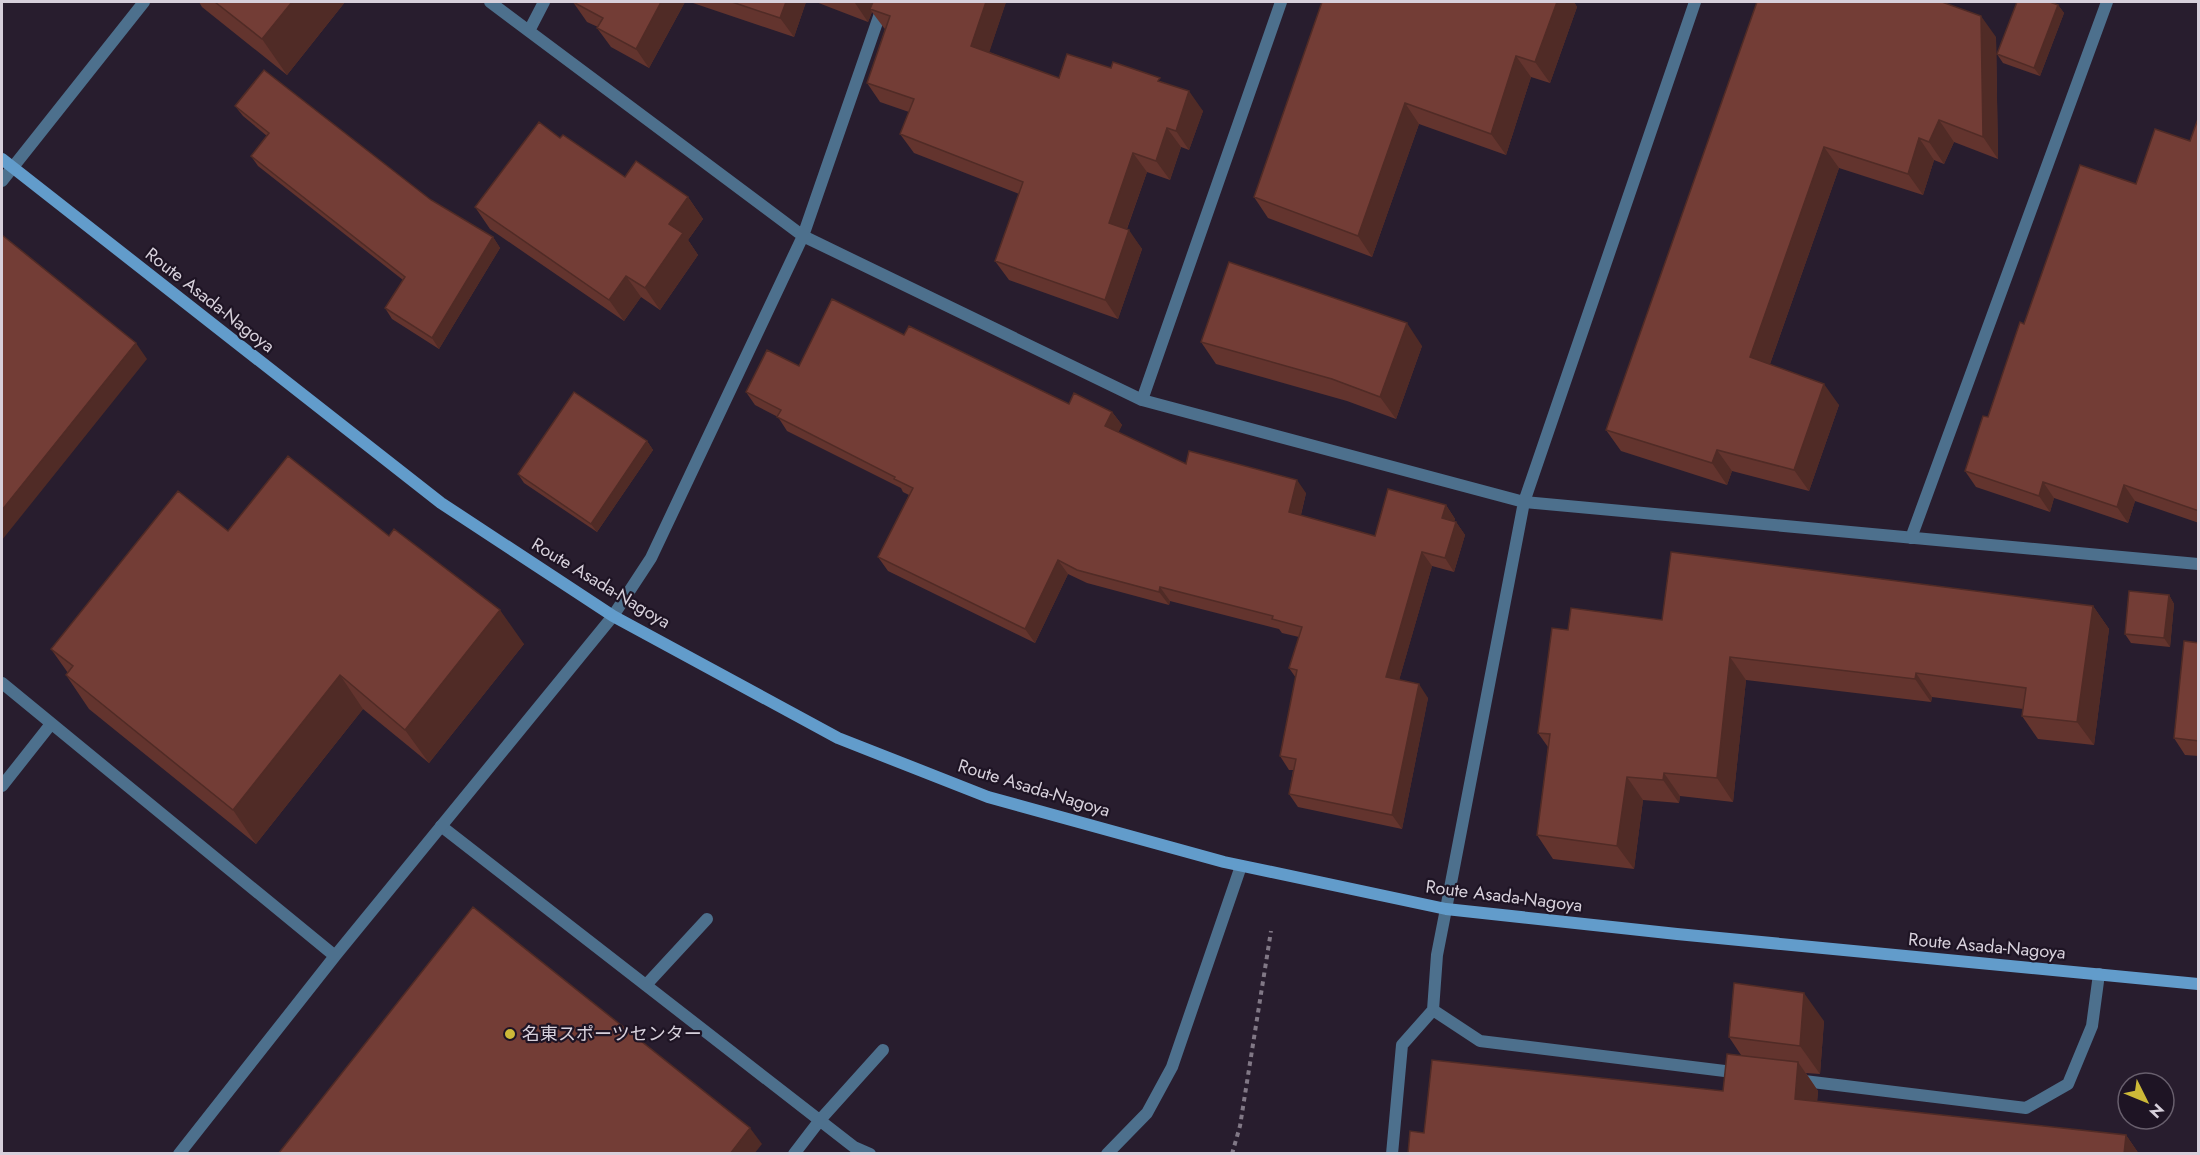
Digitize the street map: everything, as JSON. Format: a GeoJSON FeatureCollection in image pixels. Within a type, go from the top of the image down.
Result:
{"type":"FeatureCollection","features":[{"type":"Feature","properties":{"kind":"main road","name":"Route Asada-Nagoya"},"geometry":{"type":"LineString","coordinates":[[2,159],[441,503],[613,616],[838,738],[988,797],[1241,866],[1446,909],[2199,984]]}},
{"type":"Feature","properties":{"kind":"street"},"geometry":{"type":"LineString","coordinates":[[2,181],[144,2]]}},
{"type":"Feature","properties":{"kind":"street"},"geometry":{"type":"LineString","coordinates":[[490,2],[803,236],[1142,400],[1524,502],[2199,564]]}},
{"type":"Feature","properties":{"kind":"street"},"geometry":{"type":"LineString","coordinates":[[529,31],[544,2]]}},
{"type":"Feature","properties":{"kind":"street"},"geometry":{"type":"LineString","coordinates":[[179,1154],[335,956],[613,616],[651,558],[803,236],[884,2]]}},
{"type":"Feature","properties":{"kind":"street"},"geometry":{"type":"LineString","coordinates":[[1142,400],[1281,2]]}},
{"type":"Feature","properties":{"kind":"street"},"geometry":{"type":"LineString","coordinates":[[1392,1154],[1402,1045],[1433,1010],[1437,955],[1524,502],[1695,2]]}},
{"type":"Feature","properties":{"kind":"street"},"geometry":{"type":"LineString","coordinates":[[1911,538],[2106,2]]}},
{"type":"Feature","properties":{"kind":"street"},"geometry":{"type":"LineString","coordinates":[[2,684],[335,956]]}},
{"type":"Feature","properties":{"kind":"street"},"geometry":{"type":"LineString","coordinates":[[2,786],[51,724]]}},
{"type":"Feature","properties":{"kind":"street"},"geometry":{"type":"LineString","coordinates":[[441,826],[854,1147],[870,1154]]}},
{"type":"Feature","properties":{"kind":"street"},"geometry":{"type":"LineString","coordinates":[[1107,1154],[1147,1113],[1172,1067],[1241,866]]}},
{"type":"Feature","properties":{"kind":"street"},"geometry":{"type":"LineString","coordinates":[[646,985],[707,919]]}},
{"type":"Feature","properties":{"kind":"street"},"geometry":{"type":"LineString","coordinates":[[1788,1079],[2026,1108],[2068,1084],[2092,1026],[2099,974]]}},
{"type":"Feature","properties":{"kind":"street"},"geometry":{"type":"LineString","coordinates":[[1433,1010],[1480,1041],[1753,1075]]}},
{"type":"Feature","properties":{"kind":"street"},"geometry":{"type":"LineString","coordinates":[[794,1154],[820,1120],[883,1050]]}},
{"type":"Feature","properties":{"kind":"path"},"geometry":{"type":"LineString","coordinates":[[1232,1154],[1240,1126],[1270,931]]}},
{"type":"Feature","properties":{"kind":"building"},"geometry":{"type":"Polygon","coordinates":[[[215,2],[292,2],[262,39],[215,2]]]}},
{"type":"Feature","properties":{"kind":"building"},"geometry":{"type":"Polygon","coordinates":[[[573,2],[661,2],[636,49],[597,28],[603,18],[573,2]]]}},
{"type":"Feature","properties":{"kind":"building"},"geometry":{"type":"Polygon","coordinates":[[[732,2],[786,2],[780,18],[732,2]]]}},
{"type":"Feature","properties":{"kind":"building"},"geometry":{"type":"Polygon","coordinates":[[[873,2],[986,2],[971,46],[1059,78],[1067,54],[1111,68],[1113,62],[1160,78],[1158,81],[1189,91],[1176,131],[1167,128],[1156,161],[1133,153],[1109,223],[1129,230],[1105,300],[995,261],[1023,182],[900,134],[914,99],[867,83],[890,16],[870,9],[873,2]]]}},
{"type":"Feature","properties":{"kind":"building"},"geometry":{"type":"Polygon","coordinates":[[[1322,2],[1557,2],[1535,62],[1516,56],[1491,134],[1405,103],[1358,236],[1254,197],[1322,2]]]}},
{"type":"Feature","properties":{"kind":"building"},"geometry":{"type":"Polygon","coordinates":[[[1757,2],[1942,2],[1981,16],[1983,137],[1939,120],[1929,142],[1919,138],[1908,174],[1824,147],[1750,357],[1824,384],[1794,470],[1717,450],[1712,463],[1606,430],[1757,2]]]}},
{"type":"Feature","properties":{"kind":"building"},"geometry":{"type":"Polygon","coordinates":[[[2017,2],[2050,2],[2058,5],[2034,68],[1997,54],[2017,2]]]}},
{"type":"Feature","properties":{"kind":"building"},"geometry":{"type":"Polygon","coordinates":[[[264,70],[431,200],[493,237],[432,338],[385,308],[405,277],[251,156],[269,133],[235,106],[264,70]]]}},
{"type":"Feature","properties":{"kind":"building"},"geometry":{"type":"Polygon","coordinates":[[[2199,116],[2199,511],[2124,485],[2117,507],[2043,482],[2039,496],[1965,471],[1983,416],[1988,417],[2020,322],[2024,324],[2080,165],[2136,184],[2155,129],[2190,141],[2199,116]]]}},
{"type":"Feature","properties":{"kind":"building"},"geometry":{"type":"Polygon","coordinates":[[[539,122],[560,138],[563,135],[625,177],[636,161],[688,197],[669,224],[683,233],[645,288],[626,276],[609,300],[475,207],[539,122]]]}},
{"type":"Feature","properties":{"kind":"building"},"geometry":{"type":"Polygon","coordinates":[[[2,235],[136,343],[2,510],[2,235]]]}},
{"type":"Feature","properties":{"kind":"building"},"geometry":{"type":"Polygon","coordinates":[[[1229,262],[1407,323],[1380,397],[1332,379],[1201,342],[1229,262]]]}},
{"type":"Feature","properties":{"kind":"building"},"geometry":{"type":"Polygon","coordinates":[[[832,299],[904,335],[909,326],[1069,404],[1074,393],[1112,412],[1105,426],[1186,464],[1189,451],[1297,480],[1289,512],[1375,536],[1388,489],[1446,505],[1442,518],[1456,522],[1445,558],[1422,552],[1386,677],[1419,684],[1392,815],[1289,794],[1296,759],[1280,756],[1297,670],[1289,668],[1302,627],[1272,619],[1273,616],[1160,587],[1159,592],[1077,570],[1058,560],[1025,629],[878,557],[913,488],[777,417],[781,410],[746,392],[767,350],[799,366],[832,299]]]}},
{"type":"Feature","properties":{"kind":"building"},"geometry":{"type":"Polygon","coordinates":[[[574,392],[647,441],[591,524],[518,474],[574,392]]]}},
{"type":"Feature","properties":{"kind":"building"},"geometry":{"type":"Polygon","coordinates":[[[288,456],[389,536],[394,529],[500,610],[405,730],[340,675],[233,810],[66,675],[73,666],[51,649],[178,491],[228,531],[288,456]]]}},
{"type":"Feature","properties":{"kind":"building"},"geometry":{"type":"Polygon","coordinates":[[[1671,552],[2093,606],[2077,722],[2022,716],[2026,688],[1916,673],[1915,679],[1730,657],[1717,778],[1664,773],[1663,780],[1627,777],[1617,846],[1537,835],[1550,734],[1538,733],[1552,628],[1568,630],[1571,608],[1662,620],[1671,552]]]}},
{"type":"Feature","properties":{"kind":"building"},"geometry":{"type":"Polygon","coordinates":[[[2129,591],[2169,595],[2164,638],[2125,634],[2129,591]]]}},
{"type":"Feature","properties":{"kind":"building"},"geometry":{"type":"Polygon","coordinates":[[[2184,641],[2199,643],[2199,741],[2174,738],[2184,641]]]}},
{"type":"Feature","properties":{"kind":"building","name":"名東スポーツセンター"},"geometry":{"type":"Polygon","coordinates":[[[473,907],[750,1128],[730,1154],[278,1154],[473,907]]]}},
{"type":"Feature","properties":{"kind":"building"},"geometry":{"type":"Polygon","coordinates":[[[1734,983],[1804,993],[1800,1046],[1729,1037],[1734,983]]]}},
{"type":"Feature","properties":{"kind":"building"},"geometry":{"type":"Polygon","coordinates":[[[1727,1054],[1798,1062],[1795,1099],[2126,1135],[2124,1154],[1408,1154],[1410,1131],[1424,1133],[1432,1060],[1723,1091],[1727,1054]]]}},
{"type":"Feature","properties":{"kind":"place","name":"名東スポーツセンター"},"geometry":{"type":"Point","coordinates":[510,1034]}}]}
